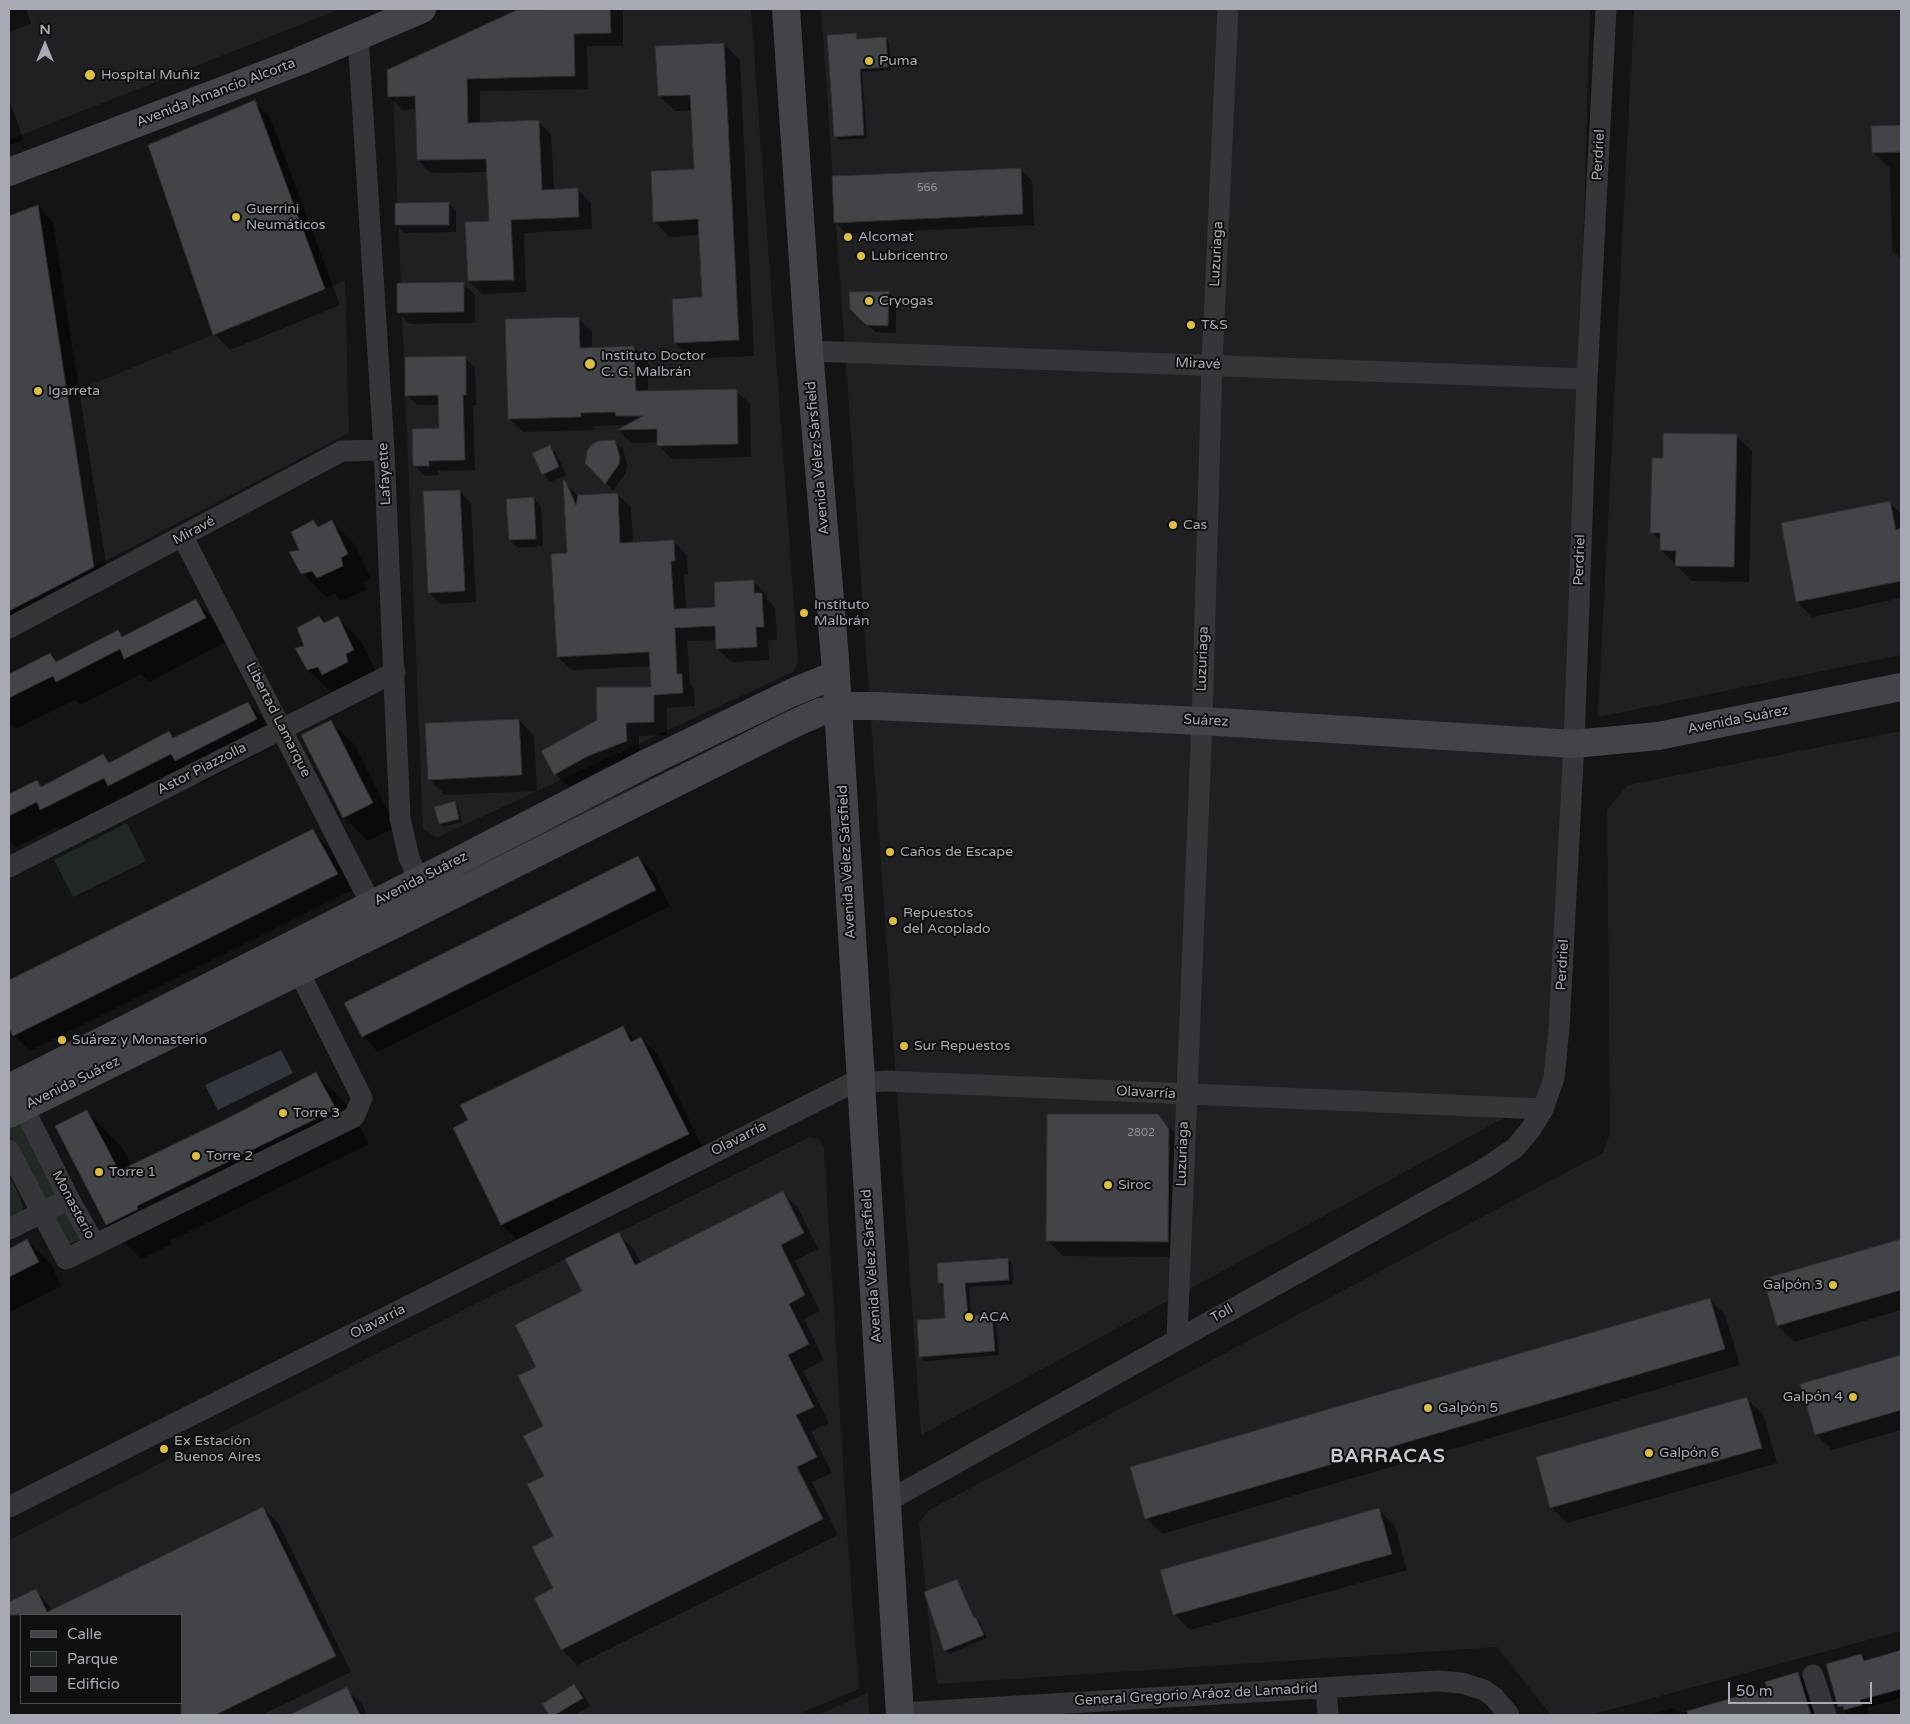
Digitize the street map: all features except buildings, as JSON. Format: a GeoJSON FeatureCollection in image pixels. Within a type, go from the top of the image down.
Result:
{"type":"FeatureCollection","features":[{"type":"Feature","properties":{"kind":"street","name":"Avenida Amancio Alcorta"},"geometry":{"type":"LineString","coordinates":[[9,172],[300,61],[422,9]]}},
{"type":"Feature","properties":{"kind":"street","name":"Avenida Vélez Sársfield"},"geometry":{"type":"LineString","coordinates":[[786,9],[809,351],[838,708],[900,1714]]}},
{"type":"Feature","properties":{"kind":"street","name":"Luzuriaga"},"geometry":{"type":"LineString","coordinates":[[1177,1339],[1202,721],[1212,364],[1228,9]]}},
{"type":"Feature","properties":{"kind":"street","name":"Perdriel"},"geometry":{"type":"LineString","coordinates":[[1543,1109],[1554,1078],[1559,1028],[1574,744],[1587,379],[1606,9]]}},
{"type":"Feature","properties":{"kind":"street","name":"Lafayette"},"geometry":{"type":"LineString","coordinates":[[358,36],[384,450],[400,818],[409,858],[432,906]]}},
{"type":"Feature","properties":{"kind":"street","name":"Miravé"},"geometry":{"type":"LineString","coordinates":[[809,351],[1212,364],[1587,379]]}},
{"type":"Feature","properties":{"kind":"street","name":"Miravé"},"geometry":{"type":"LineString","coordinates":[[9,628],[184,537],[342,451],[384,450]]}},
{"type":"Feature","properties":{"kind":"street","name":"Libertad Lamarque"},"geometry":{"type":"LineString","coordinates":[[184,537],[371,904]]}},
{"type":"Feature","properties":{"kind":"street","name":"Astor Piazzolla"},"geometry":{"type":"LineString","coordinates":[[9,867],[395,672]]}},
{"type":"Feature","properties":{"kind":"street","name":"Avenida Suárez"},"geometry":{"type":"LineString","coordinates":[[12,1095],[371,904],[649,762],[791,693],[835,675]]}},
{"type":"Feature","properties":{"kind":"street","name":"Avenida Suárez"},"geometry":{"type":"LineString","coordinates":[[1574,744],[1658,736],[1901,687]]}},
{"type":"Feature","properties":{"kind":"street","name":"Suárez"},"geometry":{"type":"LineString","coordinates":[[838,708],[875,706],[1202,721],[1574,744]]}},
{"type":"Feature","properties":{"kind":"street","name":"Avenida Suárez"},"geometry":{"type":"LineString","coordinates":[[12,1095],[298,972],[791,725],[820,712],[838,708]]}},
{"type":"Feature","properties":{"kind":"street"},"geometry":{"type":"LineString","coordinates":[[95,1245],[354,1117],[362,1098],[298,972]]}},
{"type":"Feature","properties":{"kind":"street","name":"Olavarría"},"geometry":{"type":"LineString","coordinates":[[9,1507],[839,1088],[861,1082],[886,1081],[1543,1109]]}},
{"type":"Feature","properties":{"kind":"street","name":"Monasterio"},"geometry":{"type":"LineString","coordinates":[[9,1150],[66,1259],[95,1245],[12,1095]]}},
{"type":"Feature","properties":{"kind":"street","name":"Toll"},"geometry":{"type":"LineString","coordinates":[[886,1502],[1505,1157],[1524,1139],[1543,1109]]}},
{"type":"Feature","properties":{"kind":"street"},"geometry":{"type":"LineString","coordinates":[[9,1229],[69,1199]]}},
{"type":"Feature","properties":{"kind":"street"},"geometry":{"type":"LineString","coordinates":[[1813,1675],[1826,1715]]}},
{"type":"Feature","properties":{"kind":"street","name":"General Gregorio Aráoz de Lamadrid"},"geometry":{"type":"LineString","coordinates":[[900,1714],[1432,1681],[1462,1683],[1484,1690],[1494,1697],[1509,1715]]}},
{"type":"Feature","properties":{"kind":"street"},"geometry":{"type":"LineString","coordinates":[[1326,1688],[1328,1715]]}},
{"type":"Feature","properties":{"kind":"shaded area","name":"Hospital Muñiz"},"geometry":{"type":"Polygon","coordinates":[[[9,9],[340,9],[9,140],[9,9]]]}},
{"type":"Feature","properties":{"kind":"shaded area","name":"Instituto Doctor C. G. Malbrán"},"geometry":{"type":"Polygon","coordinates":[[[517,9],[751,9],[798,661],[793,672],[436,838],[423,829],[392,67],[517,9]]]}},
{"type":"Feature","properties":{"kind":"shaded area"},"geometry":{"type":"Polygon","coordinates":[[[821,9],[1590,9],[1559,1088],[921,1435],[821,9]]]}},
{"type":"Feature","properties":{"kind":"shaded area"},"geometry":{"type":"Polygon","coordinates":[[[1634,9],[1901,9],[1901,655],[1598,717],[1634,9]]]}},
{"type":"Feature","properties":{"kind":"shaded area"},"geometry":{"type":"Polygon","coordinates":[[[345,281],[349,433],[94,567],[63,396],[345,281]]]}},
{"type":"Feature","properties":{"kind":"shaded area"},"geometry":{"type":"Polygon","coordinates":[[[1901,731],[1901,1631],[1590,1715],[1551,1715],[1497,1647],[937,1684],[919,1523],[929,1510],[1603,1153],[1610,1133],[1607,810],[1628,785],[1901,731]]]}},
{"type":"Feature","properties":{"kind":"shaded area"},"geometry":{"type":"Polygon","coordinates":[[[281,1050],[293,1073],[218,1110],[205,1085],[281,1050]]]}},
{"type":"Feature","properties":{"kind":"shaded area"},"geometry":{"type":"Polygon","coordinates":[[[810,1137],[818,1139],[824,1147],[848,1544],[859,1689],[796,1715],[9,1715],[9,1540],[810,1137]]]}},
{"type":"Feature","properties":{"kind":"shaded area"},"geometry":{"type":"Polygon","coordinates":[[[868,1692],[869,1715],[819,1715],[868,1692]]]}},
{"type":"Feature","properties":{"kind":"green space"},"geometry":{"type":"Polygon","coordinates":[[[807,702],[809,703],[470,872],[471,867],[807,702]]]}},
{"type":"Feature","properties":{"kind":"green space"},"geometry":{"type":"Polygon","coordinates":[[[127,823],[146,861],[73,897],[54,860],[127,823]]]}},
{"type":"Feature","properties":{"kind":"green space"},"geometry":{"type":"Polygon","coordinates":[[[21,1121],[56,1194],[42,1201],[9,1133],[9,1127],[21,1121]]]}},
{"type":"Feature","properties":{"kind":"green space"},"geometry":{"type":"Polygon","coordinates":[[[9,1176],[21,1199],[23,1209],[21,1215],[9,1222],[9,1176]]]}},
{"type":"Feature","properties":{"kind":"green space"},"geometry":{"type":"Polygon","coordinates":[[[63,1208],[80,1239],[68,1245],[51,1215],[63,1208]]]}},
{"type":"Feature","properties":{"kind":"place","name":"Puma"},"geometry":{"type":"Point","coordinates":[869,61]}},
{"type":"Feature","properties":{"kind":"place","name":"Hospital Muñiz"},"geometry":{"type":"Point","coordinates":[90,75]}},
{"type":"Feature","properties":{"kind":"place","name":"Guerrini Neumáticos"},"geometry":{"type":"Point","coordinates":[236,217]}},
{"type":"Feature","properties":{"kind":"place","name":"Alcomat"},"geometry":{"type":"Point","coordinates":[848,237]}},
{"type":"Feature","properties":{"kind":"place","name":"Lubricentro"},"geometry":{"type":"Point","coordinates":[861,256]}},
{"type":"Feature","properties":{"kind":"place","name":"Cryogas"},"geometry":{"type":"Point","coordinates":[869,301]}},
{"type":"Feature","properties":{"kind":"place","name":"T&S"},"geometry":{"type":"Point","coordinates":[1191,325]}},
{"type":"Feature","properties":{"kind":"place","name":"Instituto Doctor C. G. Malbrán"},"geometry":{"type":"Point","coordinates":[590,364]}},
{"type":"Feature","properties":{"kind":"place","name":"Igarreta"},"geometry":{"type":"Point","coordinates":[38,391]}},
{"type":"Feature","properties":{"kind":"place","name":"Cas"},"geometry":{"type":"Point","coordinates":[1173,525]}},
{"type":"Feature","properties":{"kind":"place","name":"Instituto Malbrán"},"geometry":{"type":"Point","coordinates":[804,613]}},
{"type":"Feature","properties":{"kind":"place","name":"Caños de Escape"},"geometry":{"type":"Point","coordinates":[890,852]}},
{"type":"Feature","properties":{"kind":"place","name":"Repuestos del Acoplado"},"geometry":{"type":"Point","coordinates":[893,921]}},
{"type":"Feature","properties":{"kind":"place","name":"Suárez y Monasterio"},"geometry":{"type":"Point","coordinates":[62,1040]}},
{"type":"Feature","properties":{"kind":"place","name":"Sur Repuestos"},"geometry":{"type":"Point","coordinates":[904,1046]}},
{"type":"Feature","properties":{"kind":"place","name":"Torre 3"},"geometry":{"type":"Point","coordinates":[283,1113]}},
{"type":"Feature","properties":{"kind":"place","name":"Torre 2"},"geometry":{"type":"Point","coordinates":[196,1156]}},
{"type":"Feature","properties":{"kind":"place","name":"Torre 1"},"geometry":{"type":"Point","coordinates":[99,1172]}},
{"type":"Feature","properties":{"kind":"place","name":"Siroc"},"geometry":{"type":"Point","coordinates":[1108,1185]}},
{"type":"Feature","properties":{"kind":"place","name":"Galpón 3"},"geometry":{"type":"Point","coordinates":[1833,1285]}},
{"type":"Feature","properties":{"kind":"place","name":"ACA"},"geometry":{"type":"Point","coordinates":[969,1317]}},
{"type":"Feature","properties":{"kind":"place","name":"Galpón 4"},"geometry":{"type":"Point","coordinates":[1853,1397]}},
{"type":"Feature","properties":{"kind":"place","name":"Galpón 5"},"geometry":{"type":"Point","coordinates":[1428,1408]}},
{"type":"Feature","properties":{"kind":"place","name":"Ex Estación Buenos Aires"},"geometry":{"type":"Point","coordinates":[164,1449]}},
{"type":"Feature","properties":{"kind":"place","name":"Galpón 6"},"geometry":{"type":"Point","coordinates":[1649,1453]}},
{"type":"Feature","properties":{"kind":"district","name":"BARRACAS"},"geometry":{"type":"Point","coordinates":[1388,1457]}}]}
